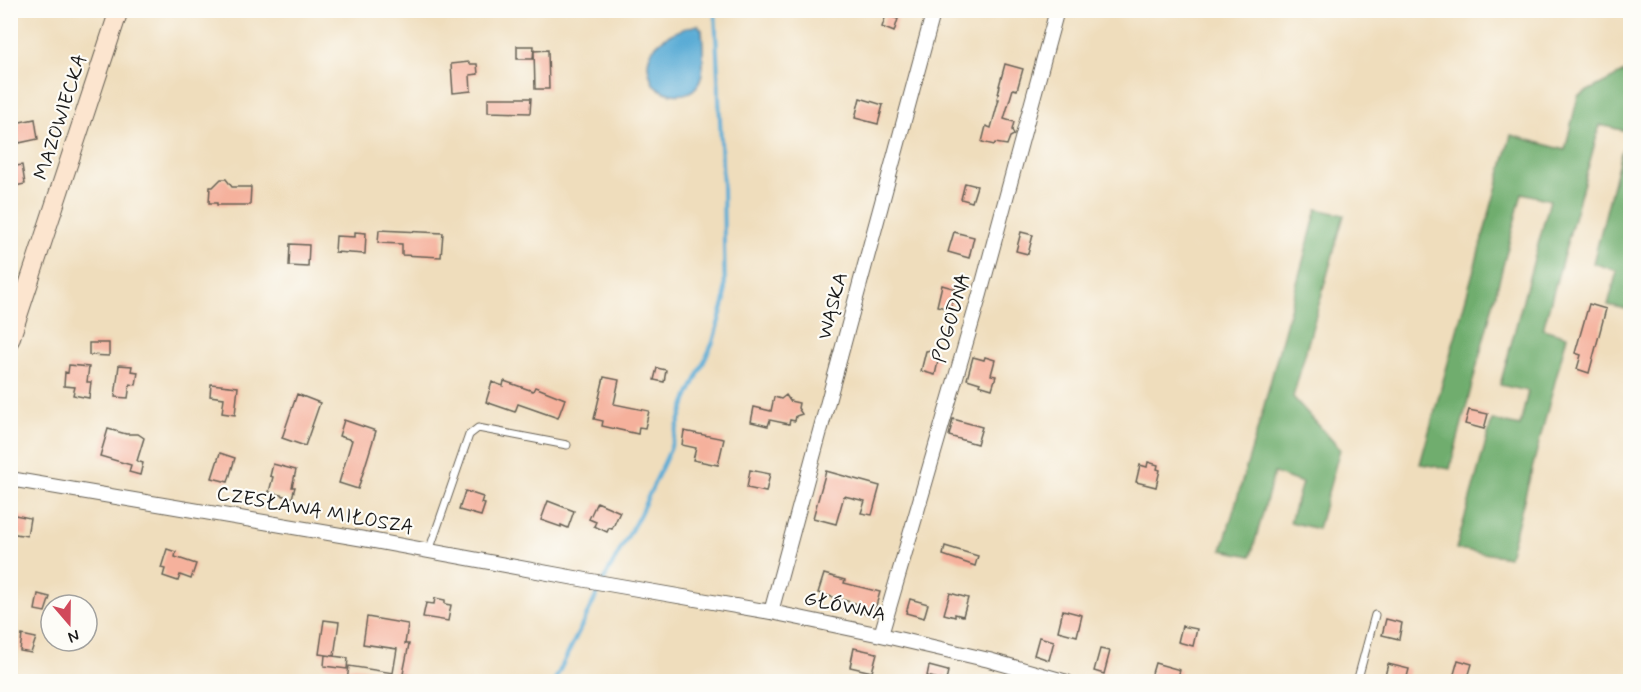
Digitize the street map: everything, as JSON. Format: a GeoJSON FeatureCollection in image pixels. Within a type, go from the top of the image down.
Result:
{"type":"FeatureCollection","features":[{"type":"Feature","properties":{"kind":"street","name":"MAZOWIECKA"},"geometry":{"type":"LineString","coordinates":[[10,340],[119,10]]}},
{"type":"Feature","properties":{"kind":"street","name":"WĄSKA"},"geometry":{"type":"LineString","coordinates":[[771,612],[934,10]]}},
{"type":"Feature","properties":{"kind":"street","name":"POGODNA"},"geometry":{"type":"LineString","coordinates":[[881,635],[980,294],[1057,10]]}},
{"type":"Feature","properties":{"kind":"street","name":"CZESŁAWA MIŁOSZA"},"geometry":{"type":"LineString","coordinates":[[10,479],[612,585]]}},
{"type":"Feature","properties":{"kind":"street","name":"GŁÓWNA"},"geometry":{"type":"LineString","coordinates":[[612,585],[771,612],[881,635],[1067,681]]}},
{"type":"Feature","properties":{"kind":"lane"},"geometry":{"type":"LineString","coordinates":[[429,551],[469,435],[478,428],[567,445]]}},
{"type":"Feature","properties":{"kind":"lane"},"geometry":{"type":"LineString","coordinates":[[1357,681],[1375,615]]}},
{"type":"Feature","properties":{"kind":"green space"},"geometry":{"type":"Polygon","coordinates":[[[1630,69],[1630,113],[1626,131],[1600,125],[1543,329],[1567,336],[1509,557],[1456,549],[1492,420],[1520,426],[1528,391],[1500,385],[1550,200],[1522,193],[1450,469],[1420,464],[1511,135],[1565,150],[1578,96],[1630,69]]]}},
{"type":"Feature","properties":{"kind":"green space"},"geometry":{"type":"Polygon","coordinates":[[[1622,149],[1630,152],[1630,310],[1608,305],[1617,271],[1593,263],[1622,149]]]}},
{"type":"Feature","properties":{"kind":"green space"},"geometry":{"type":"Polygon","coordinates":[[[1317,209],[1344,215],[1293,397],[1340,449],[1318,529],[1290,522],[1302,483],[1274,473],[1251,556],[1222,550],[1261,417],[1317,209]]]}},
{"type":"Feature","properties":{"kind":"water"},"geometry":{"type":"Polygon","coordinates":[[[698,25],[702,30],[703,50],[699,83],[693,90],[684,94],[670,94],[662,91],[653,84],[648,70],[649,57],[653,49],[673,33],[698,25]]]}},
{"type":"Feature","properties":{"kind":"building"},"geometry":{"type":"Polygon","coordinates":[[[886,15],[898,19],[894,32],[882,27],[886,15]]]}},
{"type":"Feature","properties":{"kind":"building"},"geometry":{"type":"Polygon","coordinates":[[[517,46],[534,46],[533,59],[517,59],[517,46]]]}},
{"type":"Feature","properties":{"kind":"building"},"geometry":{"type":"Polygon","coordinates":[[[548,50],[549,89],[535,89],[534,51],[548,50]]]}},
{"type":"Feature","properties":{"kind":"building"},"geometry":{"type":"Polygon","coordinates":[[[469,62],[469,64],[477,64],[478,74],[470,75],[471,91],[453,93],[451,64],[469,62]]]}},
{"type":"Feature","properties":{"kind":"building"},"geometry":{"type":"Polygon","coordinates":[[[1005,64],[1023,69],[1017,90],[1013,89],[1004,119],[1014,122],[1012,130],[1014,135],[1010,137],[1007,145],[995,143],[994,145],[982,142],[986,126],[991,128],[1005,64]]]}},
{"type":"Feature","properties":{"kind":"building"},"geometry":{"type":"Polygon","coordinates":[[[488,98],[531,98],[530,113],[488,112],[488,98]]]}},
{"type":"Feature","properties":{"kind":"building"},"geometry":{"type":"Polygon","coordinates":[[[860,98],[883,105],[878,124],[855,118],[860,98]]]}},
{"type":"Feature","properties":{"kind":"building"},"geometry":{"type":"Polygon","coordinates":[[[35,119],[38,139],[19,143],[15,123],[35,119]]]}},
{"type":"Feature","properties":{"kind":"building"},"geometry":{"type":"Polygon","coordinates":[[[22,165],[25,184],[10,187],[10,167],[22,165]]]}},
{"type":"Feature","properties":{"kind":"building"},"geometry":{"type":"Polygon","coordinates":[[[221,179],[226,179],[232,187],[251,187],[250,205],[209,203],[210,187],[221,179]]]}},
{"type":"Feature","properties":{"kind":"building"},"geometry":{"type":"Polygon","coordinates":[[[965,183],[977,186],[972,202],[961,199],[965,183]]]}},
{"type":"Feature","properties":{"kind":"building"},"geometry":{"type":"Polygon","coordinates":[[[379,230],[443,233],[441,257],[402,255],[402,244],[378,243],[379,230]]]}},
{"type":"Feature","properties":{"kind":"building"},"geometry":{"type":"Polygon","coordinates":[[[355,232],[366,233],[365,254],[335,252],[336,236],[355,237],[355,232]]]}},
{"type":"Feature","properties":{"kind":"building"},"geometry":{"type":"Polygon","coordinates":[[[954,232],[974,237],[969,258],[948,252],[954,232]]]}},
{"type":"Feature","properties":{"kind":"building"},"geometry":{"type":"Polygon","coordinates":[[[1021,232],[1033,235],[1028,254],[1016,251],[1021,232]]]}},
{"type":"Feature","properties":{"kind":"building"},"geometry":{"type":"Polygon","coordinates":[[[290,244],[309,245],[308,267],[289,266],[290,244]]]}},
{"type":"Feature","properties":{"kind":"building"},"geometry":{"type":"Polygon","coordinates":[[[942,285],[956,289],[950,309],[937,306],[942,285]]]}},
{"type":"Feature","properties":{"kind":"building"},"geometry":{"type":"Polygon","coordinates":[[[1589,304],[1606,309],[1589,373],[1577,369],[1581,355],[1575,353],[1589,304]]]}},
{"type":"Feature","properties":{"kind":"building"},"geometry":{"type":"Polygon","coordinates":[[[89,343],[109,343],[109,356],[89,355],[89,343]]]}},
{"type":"Feature","properties":{"kind":"building"},"geometry":{"type":"Polygon","coordinates":[[[926,351],[936,351],[939,357],[935,375],[921,371],[926,351]]]}},
{"type":"Feature","properties":{"kind":"building"},"geometry":{"type":"Polygon","coordinates":[[[973,357],[995,360],[991,375],[996,376],[992,389],[967,379],[973,357]]]}},
{"type":"Feature","properties":{"kind":"building"},"geometry":{"type":"Polygon","coordinates":[[[69,365],[89,367],[87,382],[91,382],[89,398],[73,395],[75,387],[64,386],[65,372],[68,373],[69,365]]]}},
{"type":"Feature","properties":{"kind":"building"},"geometry":{"type":"Polygon","coordinates":[[[119,365],[132,366],[131,371],[138,372],[136,385],[130,384],[128,398],[115,397],[119,365]]]}},
{"type":"Feature","properties":{"kind":"building"},"geometry":{"type":"Polygon","coordinates":[[[657,368],[666,370],[664,382],[654,380],[657,368]]]}},
{"type":"Feature","properties":{"kind":"building"},"geometry":{"type":"Polygon","coordinates":[[[604,377],[619,380],[614,404],[649,411],[645,428],[639,427],[638,434],[602,426],[603,421],[594,419],[604,377]]]}},
{"type":"Feature","properties":{"kind":"building"},"geometry":{"type":"Polygon","coordinates":[[[504,381],[533,391],[535,387],[565,399],[558,418],[518,404],[515,412],[486,402],[492,382],[503,386],[504,381]]]}},
{"type":"Feature","properties":{"kind":"building"},"geometry":{"type":"Polygon","coordinates":[[[211,384],[238,387],[235,415],[222,413],[224,398],[210,396],[211,384]]]}},
{"type":"Feature","properties":{"kind":"building"},"geometry":{"type":"Polygon","coordinates":[[[297,394],[320,403],[305,446],[282,438],[297,394]]]}},
{"type":"Feature","properties":{"kind":"building"},"geometry":{"type":"Polygon","coordinates":[[[786,395],[790,401],[799,403],[798,408],[802,414],[796,416],[795,421],[790,420],[789,424],[770,420],[768,426],[751,422],[754,407],[771,411],[774,397],[781,399],[786,395]]]}},
{"type":"Feature","properties":{"kind":"building"},"geometry":{"type":"Polygon","coordinates":[[[1469,410],[1488,414],[1484,429],[1465,424],[1469,410]]]}},
{"type":"Feature","properties":{"kind":"building"},"geometry":{"type":"Polygon","coordinates":[[[953,419],[982,427],[977,444],[949,436],[953,419]]]}},
{"type":"Feature","properties":{"kind":"building"},"geometry":{"type":"Polygon","coordinates":[[[344,420],[376,431],[358,489],[339,483],[352,440],[339,436],[344,420]]]}},
{"type":"Feature","properties":{"kind":"building"},"geometry":{"type":"Polygon","coordinates":[[[108,429],[126,434],[138,434],[144,438],[137,461],[143,463],[140,475],[129,472],[131,465],[100,456],[108,429]]]}},
{"type":"Feature","properties":{"kind":"building"},"geometry":{"type":"Polygon","coordinates":[[[684,431],[724,439],[718,465],[693,460],[696,448],[682,445],[684,431]]]}},
{"type":"Feature","properties":{"kind":"building"},"geometry":{"type":"Polygon","coordinates":[[[220,453],[235,458],[228,482],[212,478],[220,453]]]}},
{"type":"Feature","properties":{"kind":"building"},"geometry":{"type":"Polygon","coordinates":[[[1148,462],[1158,465],[1157,469],[1160,470],[1156,487],[1136,482],[1140,465],[1147,467],[1148,462]]]}},
{"type":"Feature","properties":{"kind":"building"},"geometry":{"type":"Polygon","coordinates":[[[273,464],[296,470],[292,498],[269,492],[273,477],[270,476],[273,464]]]}},
{"type":"Feature","properties":{"kind":"building"},"geometry":{"type":"Polygon","coordinates":[[[750,470],[770,474],[766,492],[747,488],[750,470]]]}},
{"type":"Feature","properties":{"kind":"building"},"geometry":{"type":"Polygon","coordinates":[[[826,471],[880,486],[872,515],[861,513],[865,501],[844,496],[836,524],[813,518],[826,471]]]}},
{"type":"Feature","properties":{"kind":"building"},"geometry":{"type":"Polygon","coordinates":[[[465,491],[483,497],[481,503],[485,504],[481,516],[459,510],[465,491]]]}},
{"type":"Feature","properties":{"kind":"building"},"geometry":{"type":"Polygon","coordinates":[[[548,501],[574,511],[568,528],[541,520],[548,501]]]}},
{"type":"Feature","properties":{"kind":"building"},"geometry":{"type":"Polygon","coordinates":[[[597,502],[620,512],[612,529],[609,528],[607,532],[594,526],[596,522],[589,519],[597,502]]]}},
{"type":"Feature","properties":{"kind":"building"},"geometry":{"type":"Polygon","coordinates":[[[10,514],[30,518],[27,536],[10,533],[10,514]]]}},
{"type":"Feature","properties":{"kind":"building"},"geometry":{"type":"Polygon","coordinates":[[[945,546],[978,556],[975,566],[943,555],[945,546]]]}},
{"type":"Feature","properties":{"kind":"building"},"geometry":{"type":"Polygon","coordinates":[[[167,549],[176,552],[175,557],[196,564],[191,579],[180,575],[178,581],[163,576],[165,569],[161,568],[167,549]]]}},
{"type":"Feature","properties":{"kind":"building"},"geometry":{"type":"Polygon","coordinates":[[[824,574],[845,580],[844,583],[880,592],[873,616],[856,611],[858,604],[818,593],[824,574]]]}},
{"type":"Feature","properties":{"kind":"building"},"geometry":{"type":"Polygon","coordinates":[[[950,593],[968,598],[963,616],[955,614],[955,617],[944,614],[950,593]]]}},
{"type":"Feature","properties":{"kind":"building"},"geometry":{"type":"Polygon","coordinates":[[[38,594],[39,611],[35,610],[38,594]]]}},
{"type":"Feature","properties":{"kind":"building"},"geometry":{"type":"Polygon","coordinates":[[[435,598],[445,600],[445,604],[451,605],[448,621],[423,617],[426,603],[434,604],[435,598]]]}},
{"type":"Feature","properties":{"kind":"building"},"geometry":{"type":"Polygon","coordinates":[[[910,599],[928,604],[924,618],[906,613],[910,599]]]}},
{"type":"Feature","properties":{"kind":"building"},"geometry":{"type":"Polygon","coordinates":[[[1063,610],[1082,615],[1077,636],[1058,631],[1063,610]]]}},
{"type":"Feature","properties":{"kind":"building"},"geometry":{"type":"Polygon","coordinates":[[[367,617],[408,624],[405,644],[409,644],[403,674],[409,675],[409,681],[347,681],[349,666],[393,673],[397,649],[363,644],[367,617]]]}},
{"type":"Feature","properties":{"kind":"building"},"geometry":{"type":"Polygon","coordinates":[[[1386,619],[1402,623],[1399,639],[1382,635],[1386,619]]]}},
{"type":"Feature","properties":{"kind":"building"},"geometry":{"type":"Polygon","coordinates":[[[324,620],[339,622],[334,656],[319,654],[324,620]]]}},
{"type":"Feature","properties":{"kind":"building"},"geometry":{"type":"Polygon","coordinates":[[[1182,626],[1197,629],[1193,646],[1178,642],[1182,626]]]}},
{"type":"Feature","properties":{"kind":"building"},"geometry":{"type":"Polygon","coordinates":[[[22,635],[36,638],[31,653],[20,651],[22,635]]]}},
{"type":"Feature","properties":{"kind":"building"},"geometry":{"type":"Polygon","coordinates":[[[1039,637],[1054,641],[1049,660],[1034,655],[1039,637]]]}},
{"type":"Feature","properties":{"kind":"building"},"geometry":{"type":"Polygon","coordinates":[[[854,648],[877,653],[872,672],[850,667],[854,648]]]}},
{"type":"Feature","properties":{"kind":"building"},"geometry":{"type":"Polygon","coordinates":[[[1100,649],[1110,651],[1104,674],[1094,671],[1100,649]]]}},
{"type":"Feature","properties":{"kind":"building"},"geometry":{"type":"Polygon","coordinates":[[[325,655],[348,658],[347,669],[324,666],[325,655]]]}},
{"type":"Feature","properties":{"kind":"building"},"geometry":{"type":"Polygon","coordinates":[[[1458,660],[1472,664],[1467,681],[1452,681],[1458,660]]]}},
{"type":"Feature","properties":{"kind":"building"},"geometry":{"type":"Polygon","coordinates":[[[1155,663],[1180,670],[1177,681],[1150,680],[1155,663]]]}},
{"type":"Feature","properties":{"kind":"building"},"geometry":{"type":"Polygon","coordinates":[[[1388,664],[1409,669],[1406,681],[1392,681],[1393,678],[1385,676],[1388,664]]]}},
{"type":"Feature","properties":{"kind":"building"},"geometry":{"type":"Polygon","coordinates":[[[929,666],[948,671],[946,681],[927,676],[929,666]]]}},
{"type":"Feature","properties":{"kind":"waterway"},"geometry":{"type":"LineString","coordinates":[[554,682],[669,452],[686,401],[713,342],[725,299],[723,186],[715,10]]}}]}
